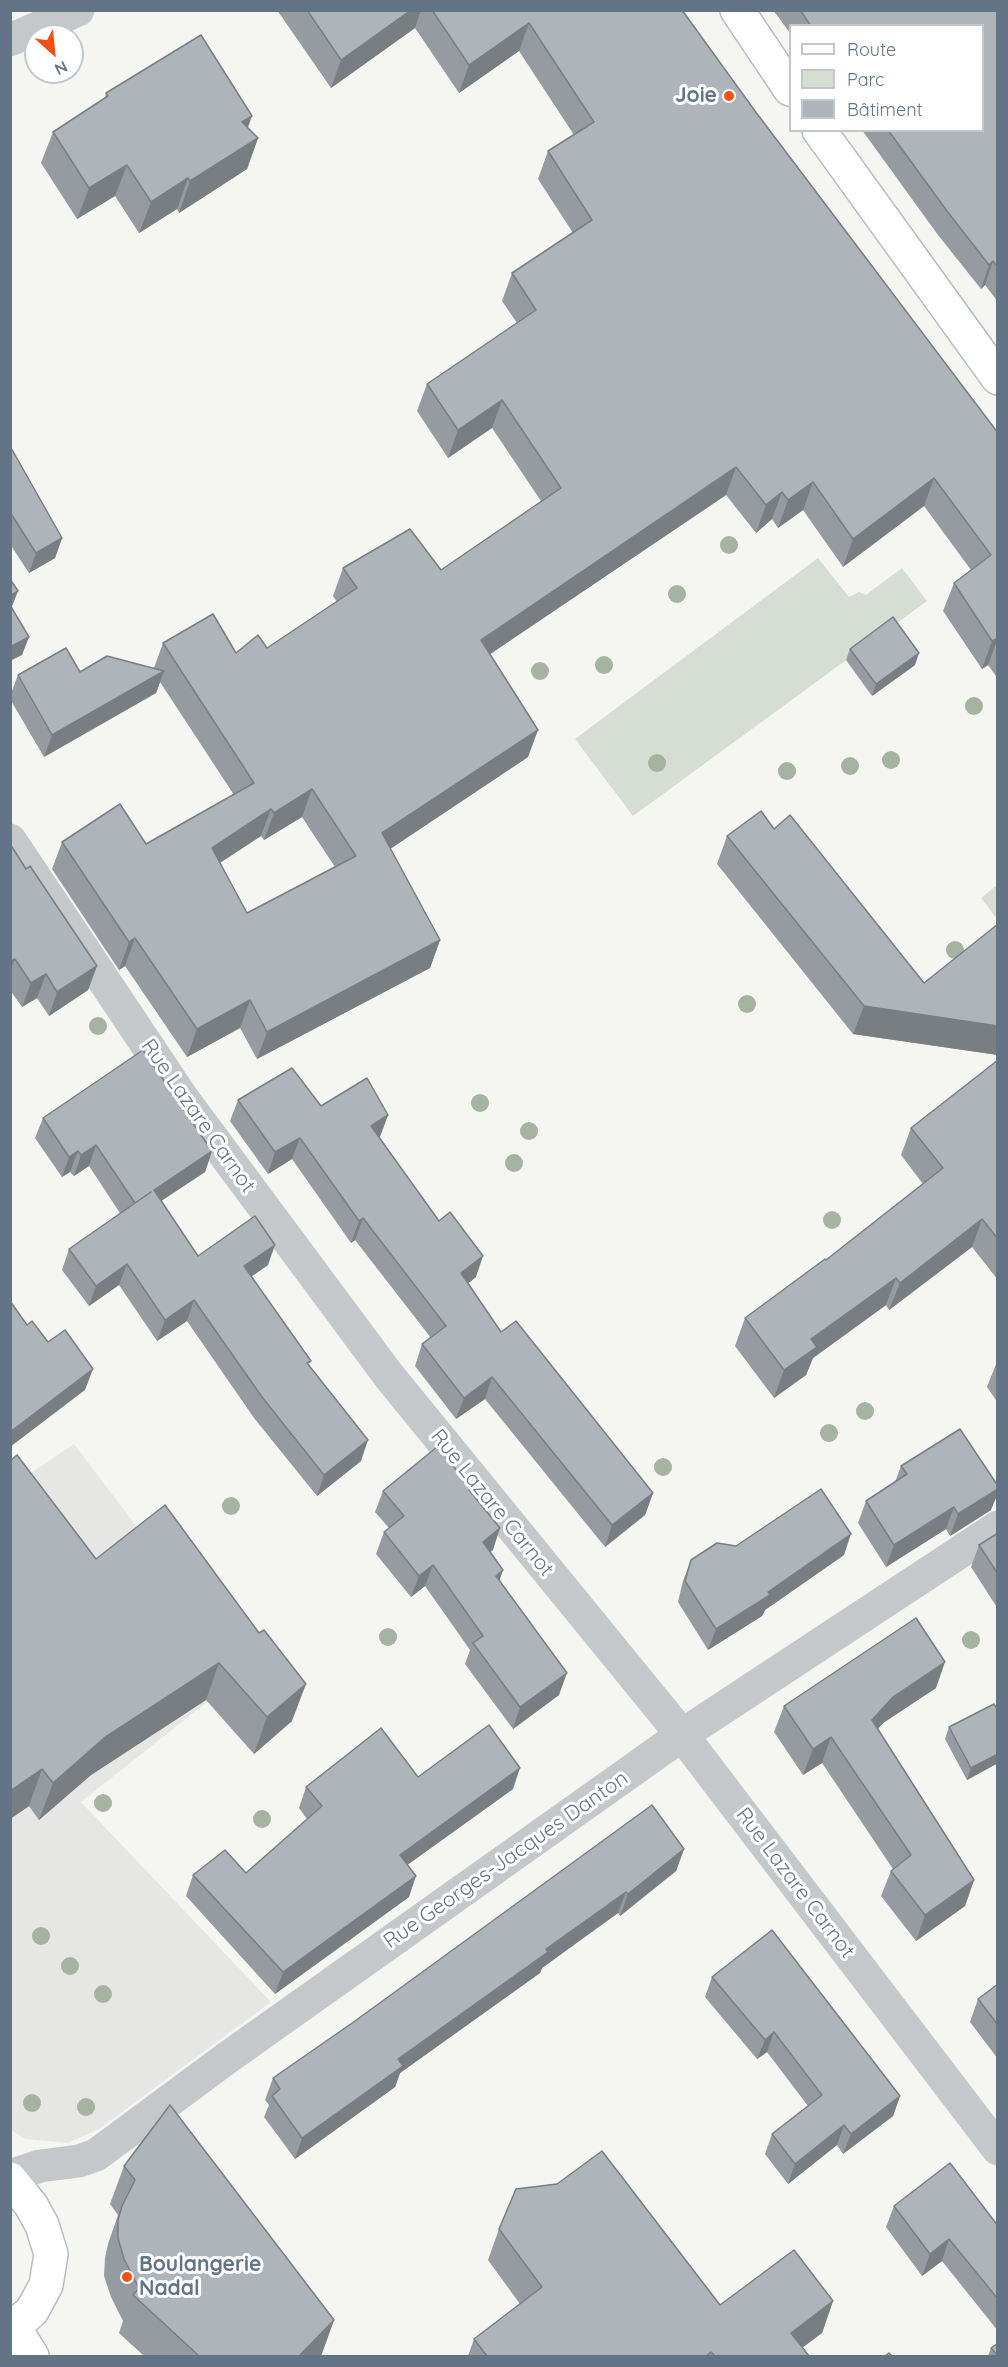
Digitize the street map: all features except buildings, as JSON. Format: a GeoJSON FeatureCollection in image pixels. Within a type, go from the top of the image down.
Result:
{"type":"FeatureCollection","features":[{"type":"Feature","properties":{"kind":"main road"},"geometry":{"type":"LineString","coordinates":[[736,10],[789,88]]}},
{"type":"Feature","properties":{"kind":"main road"},"geometry":{"type":"LineString","coordinates":[[820,132],[998,378]]}},
{"type":"Feature","properties":{"kind":"main road"},"geometry":{"type":"LineString","coordinates":[[10,2178],[31,2205],[42,2225],[51,2254],[46,2285],[32,2311],[13,2329],[32,2356]]}},
{"type":"Feature","properties":{"kind":"street"},"geometry":{"type":"LineString","coordinates":[[10,40],[78,10]]}},
{"type":"Feature","properties":{"kind":"street","name":"Rue Lazare Carnot"},"geometry":{"type":"LineString","coordinates":[[10,840],[181,1096],[389,1376],[682,1735],[998,2149]]}},
{"type":"Feature","properties":{"kind":"street","name":"Rue Georges-Jacques Danton"},"geometry":{"type":"LineString","coordinates":[[10,2178],[40,2166],[79,2162],[96,2155],[227,2058],[682,1735],[998,1527]]}},
{"type":"Feature","properties":{"kind":"shaded area"},"geometry":{"type":"Polygon","coordinates":[[[74,1444],[246,1671],[81,1802],[271,2002],[99,2129],[68,2143],[25,2139],[11,2130],[10,1487],[74,1444]]]}},
{"type":"Feature","properties":{"kind":"green space"},"geometry":{"type":"Polygon","coordinates":[[[818,558],[849,597],[859,592],[866,595],[902,568],[927,601],[633,816],[575,739],[818,558]]]}},
{"type":"Feature","properties":{"kind":"green space"},"geometry":{"type":"Polygon","coordinates":[[[997,885],[997,919],[981,898],[997,885]]]}},
{"type":"Feature","properties":{"kind":"place","name":"Joie"},"geometry":{"type":"Point","coordinates":[729,96]}},
{"type":"Feature","properties":{"kind":"place","name":"Boulangerie Nadal"},"geometry":{"type":"Point","coordinates":[127,2277]}}]}
